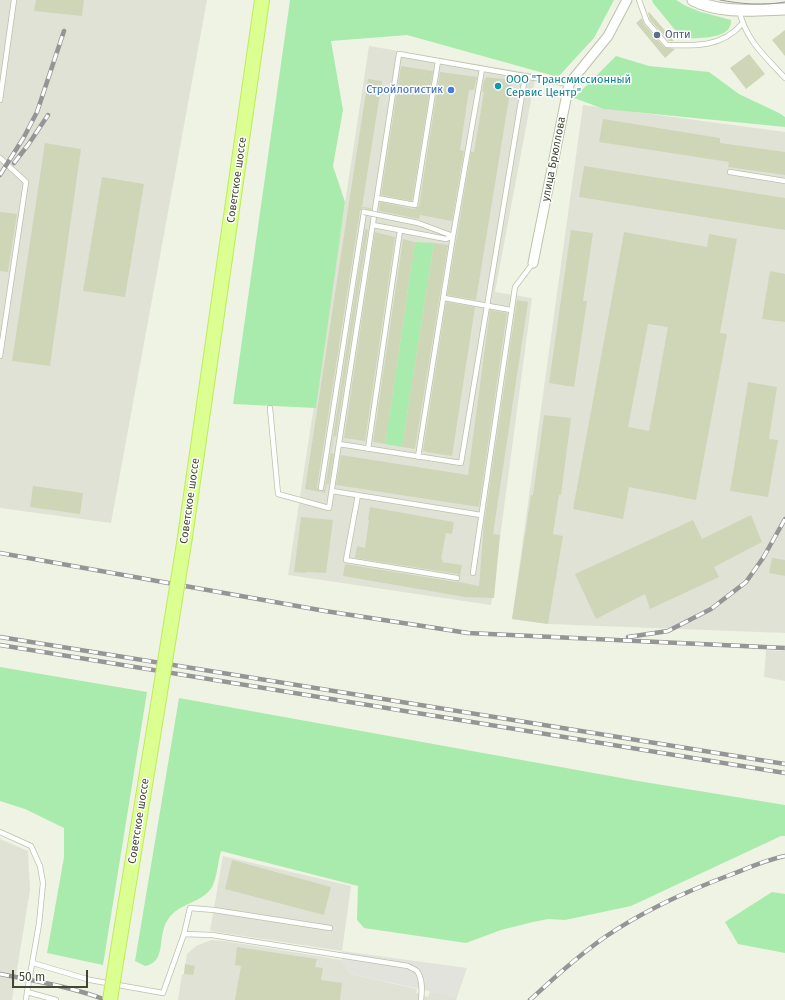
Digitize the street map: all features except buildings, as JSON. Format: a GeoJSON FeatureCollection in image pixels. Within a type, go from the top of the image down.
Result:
{"type":"FeatureCollection","features":[{"type":"Feature","properties":{"kind":"main road","name":"Советское шоссе"},"geometry":{"type":"LineString","coordinates":[[110,1000],[185,537],[262,0]]}},
{"type":"Feature","properties":{"kind":"street","name":"улица Брюллова"},"geometry":{"type":"LineString","coordinates":[[533,263],[569,84],[608,36],[627,0]]}},
{"type":"Feature","properties":{"kind":"street"},"geometry":{"type":"LineString","coordinates":[[694,0],[703,4],[739,10],[785,9]]}},
{"type":"Feature","properties":{"kind":"lane"},"geometry":{"type":"LineString","coordinates":[[0,100],[14,0]]}},
{"type":"Feature","properties":{"kind":"lane"},"geometry":{"type":"LineString","coordinates":[[639,0],[647,22],[667,45],[699,46],[723,40],[735,32],[742,24]]}},
{"type":"Feature","properties":{"kind":"lane"},"geometry":{"type":"LineString","coordinates":[[739,10],[742,24],[752,42],[785,78]]}},
{"type":"Feature","properties":{"kind":"lane"},"geometry":{"type":"LineString","coordinates":[[270,408],[278,494],[329,508],[399,54],[569,84]]}},
{"type":"Feature","properties":{"kind":"lane"},"geometry":{"type":"LineString","coordinates":[[377,198],[415,205],[438,61]]}},
{"type":"Feature","properties":{"kind":"lane"},"geometry":{"type":"LineString","coordinates":[[418,457],[453,236],[482,69]]}},
{"type":"Feature","properties":{"kind":"lane"},"geometry":{"type":"LineString","coordinates":[[339,444],[461,464],[525,77]]}},
{"type":"Feature","properties":{"kind":"lane"},"geometry":{"type":"LineString","coordinates":[[0,158],[26,182],[0,356]]}},
{"type":"Feature","properties":{"kind":"lane"},"geometry":{"type":"LineString","coordinates":[[730,172],[785,182]]}},
{"type":"Feature","properties":{"kind":"lane"},"geometry":{"type":"LineString","coordinates":[[321,488],[364,212],[418,223],[453,236]]}},
{"type":"Feature","properties":{"kind":"lane"},"geometry":{"type":"LineString","coordinates":[[373,225],[446,239],[453,236]]}},
{"type":"Feature","properties":{"kind":"lane"},"geometry":{"type":"LineString","coordinates":[[368,449],[400,230]]}},
{"type":"Feature","properties":{"kind":"lane"},"geometry":{"type":"LineString","coordinates":[[473,573],[515,287],[533,263]]}},
{"type":"Feature","properties":{"kind":"lane"},"geometry":{"type":"LineString","coordinates":[[444,298],[511,310]]}},
{"type":"Feature","properties":{"kind":"lane"},"geometry":{"type":"LineString","coordinates":[[332,491],[481,515]]}},
{"type":"Feature","properties":{"kind":"lane"},"geometry":{"type":"LineString","coordinates":[[358,495],[346,560],[457,578]]}},
{"type":"Feature","properties":{"kind":"lane"},"geometry":{"type":"LineString","coordinates":[[0,832],[31,846],[40,866],[42,883],[40,924],[26,1000]]}},
{"type":"Feature","properties":{"kind":"lane"},"geometry":{"type":"LineString","coordinates":[[33,963],[90,980],[163,993],[184,934],[190,908],[214,910],[330,928]]}},
{"type":"Feature","properties":{"kind":"lane"},"geometry":{"type":"LineString","coordinates":[[184,934],[212,935],[408,966],[417,971],[423,990],[421,1000]]}},
{"type":"Feature","properties":{"kind":"lane"},"geometry":{"type":"LineString","coordinates":[[27,992],[56,1000]]}},
{"type":"Feature","properties":{"kind":"shaded area"},"geometry":{"type":"Polygon","coordinates":[[[0,0],[207,0],[111,523],[0,508],[0,0]]]}},
{"type":"Feature","properties":{"kind":"shaded area"},"geometry":{"type":"Polygon","coordinates":[[[369,46],[536,74],[495,292],[532,298],[491,605],[288,575],[369,46]]]}},
{"type":"Feature","properties":{"kind":"shaded area"},"geometry":{"type":"Polygon","coordinates":[[[583,105],[785,132],[785,633],[548,624],[512,619],[583,105]]]}},
{"type":"Feature","properties":{"kind":"shaded area"},"geometry":{"type":"Polygon","coordinates":[[[766,650],[785,651],[785,681],[764,677],[766,650]]]}},
{"type":"Feature","properties":{"kind":"shaded area"},"geometry":{"type":"Polygon","coordinates":[[[0,839],[28,851],[30,890],[12,1000],[0,1000],[0,839]]]}},
{"type":"Feature","properties":{"kind":"shaded area"},"geometry":{"type":"Polygon","coordinates":[[[223,856],[351,886],[342,951],[210,931],[223,856]]]}},
{"type":"Feature","properties":{"kind":"shaded area"},"geometry":{"type":"Polygon","coordinates":[[[211,940],[342,960],[351,974],[417,989],[416,993],[428,997],[430,991],[457,997],[456,1000],[178,1000],[187,954],[196,946],[211,940]]]}},
{"type":"Feature","properties":{"kind":"shaded area"},"geometry":{"type":"Polygon","coordinates":[[[342,951],[467,968],[457,997],[351,974],[342,960],[342,951]]]}},
{"type":"Feature","properties":{"kind":"green space"},"geometry":{"type":"Polygon","coordinates":[[[290,0],[614,0],[594,38],[558,77],[407,35],[331,41],[343,110],[333,166],[345,202],[316,408],[233,404],[290,0]]]}},
{"type":"Feature","properties":{"kind":"green space"},"geometry":{"type":"Polygon","coordinates":[[[652,0],[676,0],[701,12],[731,20],[730,26],[721,34],[685,39],[680,36],[652,0]]]}},
{"type":"Feature","properties":{"kind":"green space"},"geometry":{"type":"Polygon","coordinates":[[[616,56],[649,66],[709,72],[739,94],[785,117],[785,127],[604,109],[574,98],[616,56]]]}},
{"type":"Feature","properties":{"kind":"green space"},"geometry":{"type":"Polygon","coordinates":[[[415,242],[434,243],[402,447],[385,444],[415,242]]]}},
{"type":"Feature","properties":{"kind":"green space"},"geometry":{"type":"Polygon","coordinates":[[[0,667],[147,692],[103,965],[47,953],[64,857],[64,828],[25,809],[0,801],[0,667]]]}},
{"type":"Feature","properties":{"kind":"green space"},"geometry":{"type":"Polygon","coordinates":[[[179,698],[638,781],[785,805],[785,836],[781,836],[631,906],[565,920],[548,919],[533,922],[501,930],[466,943],[364,928],[357,920],[358,886],[221,851],[212,887],[208,893],[183,906],[172,915],[164,927],[159,954],[156,960],[152,964],[145,966],[135,961],[179,698]]]}},
{"type":"Feature","properties":{"kind":"green space"},"geometry":{"type":"Polygon","coordinates":[[[772,892],[785,894],[785,953],[738,944],[725,922],[772,892]]]}},
{"type":"Feature","properties":{"kind":"tram line"},"geometry":{"type":"LineString","coordinates":[[720,0],[752,4],[785,2]]}},
{"type":"Feature","properties":{"kind":"railway"},"geometry":{"type":"LineString","coordinates":[[0,175],[24,137],[37,112],[64,31]]}},
{"type":"Feature","properties":{"kind":"railway"},"geometry":{"type":"LineString","coordinates":[[14,163],[48,115]]}},
{"type":"Feature","properties":{"kind":"railway"},"geometry":{"type":"LineString","coordinates":[[628,637],[668,631],[711,609],[746,582],[763,558],[785,519]]}},
{"type":"Feature","properties":{"kind":"railway"},"geometry":{"type":"LineString","coordinates":[[0,553],[325,611],[468,633],[785,648]]}},
{"type":"Feature","properties":{"kind":"railway"},"geometry":{"type":"LineString","coordinates":[[0,637],[785,764]]}},
{"type":"Feature","properties":{"kind":"railway"},"geometry":{"type":"LineString","coordinates":[[0,645],[785,773]]}},
{"type":"Feature","properties":{"kind":"railway"},"geometry":{"type":"LineString","coordinates":[[530,1000],[585,952],[605,937],[635,919],[666,902],[698,888],[757,864],[785,856]]}},
{"type":"Feature","properties":{"kind":"railway"},"geometry":{"type":"LineString","coordinates":[[0,974],[67,988],[106,1000]]}},
{"type":"Feature","properties":{"kind":"place","name":"Опти"},"geometry":{"type":"Point","coordinates":[657,35]}},
{"type":"Feature","properties":{"kind":"place","name":"ООО \"Трансмиссионный Сервис Центр\""},"geometry":{"type":"Point","coordinates":[498,86]}},
{"type":"Feature","properties":{"kind":"place","name":"Стройлогистик"},"geometry":{"type":"Point","coordinates":[451,90]}}]}
